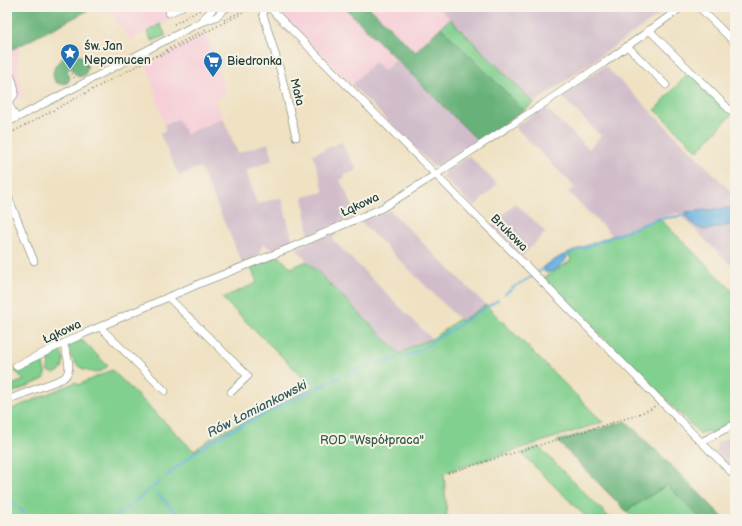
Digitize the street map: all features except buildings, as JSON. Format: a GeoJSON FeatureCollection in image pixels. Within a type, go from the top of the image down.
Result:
{"type":"FeatureCollection","features":[{"type":"Feature","properties":{"kind":"street"},"geometry":{"type":"LineString","coordinates":[[169,9],[181,7]]}},
{"type":"Feature","properties":{"kind":"street"},"geometry":{"type":"LineString","coordinates":[[197,24],[215,7]]}},
{"type":"Feature","properties":{"kind":"street"},"geometry":{"type":"LineString","coordinates":[[7,123],[197,24],[216,17],[228,7]]}},
{"type":"Feature","properties":{"kind":"street","name":"Mała"},"geometry":{"type":"LineString","coordinates":[[263,7],[263,14],[281,73],[296,137]]}},
{"type":"Feature","properties":{"kind":"street","name":"Brukowa"},"geometry":{"type":"LineString","coordinates":[[268,7],[735,476]]}},
{"type":"Feature","properties":{"kind":"street","name":"Łąkowa"},"geometry":{"type":"LineString","coordinates":[[16,366],[200,283],[290,248],[382,208],[553,97],[682,7]]}},
{"type":"Feature","properties":{"kind":"street"},"geometry":{"type":"LineString","coordinates":[[699,7],[735,43]]}},
{"type":"Feature","properties":{"kind":"street"},"geometry":{"type":"LineString","coordinates":[[649,30],[735,115]]}},
{"type":"Feature","properties":{"kind":"street"},"geometry":{"type":"LineString","coordinates":[[627,46],[666,85]]}},
{"type":"Feature","properties":{"kind":"street"},"geometry":{"type":"LineString","coordinates":[[7,70],[10,73],[15,89],[14,96],[7,101],[16,118]]}},
{"type":"Feature","properties":{"kind":"street"},"geometry":{"type":"LineString","coordinates":[[7,194],[34,262]]}},
{"type":"Feature","properties":{"kind":"street"},"geometry":{"type":"LineString","coordinates":[[168,297],[248,376],[231,392]]}},
{"type":"Feature","properties":{"kind":"street"},"geometry":{"type":"LineString","coordinates":[[100,327],[165,391]]}},
{"type":"Feature","properties":{"kind":"street"},"geometry":{"type":"LineString","coordinates":[[7,400],[62,380],[67,374],[68,368],[64,344]]}},
{"type":"Feature","properties":{"kind":"street"},"geometry":{"type":"LineString","coordinates":[[701,442],[735,424]]}},
{"type":"Feature","properties":{"kind":"path"},"geometry":{"type":"LineString","coordinates":[[174,24],[206,7]]}},
{"type":"Feature","properties":{"kind":"path"},"geometry":{"type":"LineString","coordinates":[[7,135],[156,56],[159,53],[250,7]]}},
{"type":"Feature","properties":{"kind":"path"},"geometry":{"type":"LineString","coordinates":[[156,56],[162,55],[254,7]]}},
{"type":"Feature","properties":{"kind":"path"},"geometry":{"type":"LineString","coordinates":[[70,70],[75,79]]}},
{"type":"Feature","properties":{"kind":"path"},"geometry":{"type":"LineString","coordinates":[[448,473],[634,416],[651,409],[661,401]]}},
{"type":"Feature","properties":{"kind":"shaded area"},"geometry":{"type":"Polygon","coordinates":[[[110,7],[194,7],[131,40],[108,11],[110,7]]]}},
{"type":"Feature","properties":{"kind":"shaded area"},"geometry":{"type":"Polygon","coordinates":[[[274,7],[344,7],[396,59],[384,71],[374,62],[352,85],[274,7]]]}},
{"type":"Feature","properties":{"kind":"shaded area"},"geometry":{"type":"Polygon","coordinates":[[[369,7],[438,7],[450,19],[415,52],[369,7]]]}},
{"type":"Feature","properties":{"kind":"shaded area"},"geometry":{"type":"Polygon","coordinates":[[[438,7],[670,7],[534,103],[438,7]]]}},
{"type":"Feature","properties":{"kind":"shaded area"},"geometry":{"type":"Polygon","coordinates":[[[207,33],[226,95],[215,99],[223,118],[186,134],[178,119],[164,125],[147,65],[207,33]]]}},
{"type":"Feature","properties":{"kind":"shaded area"},"geometry":{"type":"Polygon","coordinates":[[[19,46],[18,74],[24,96],[7,105],[7,52],[19,46]]]}},
{"type":"Feature","properties":{"kind":"shaded area"},"geometry":{"type":"Polygon","coordinates":[[[396,59],[478,141],[439,166],[433,166],[352,85],[374,62],[384,71],[396,59]]]}},
{"type":"Feature","properties":{"kind":"shaded area"},"geometry":{"type":"Polygon","coordinates":[[[605,66],[735,196],[735,269],[678,213],[659,218],[613,236],[568,192],[575,187],[515,127],[545,107],[589,149],[601,136],[561,96],[605,66]]]}},
{"type":"Feature","properties":{"kind":"shaded area"},"geometry":{"type":"Polygon","coordinates":[[[223,118],[238,153],[268,143],[273,160],[246,170],[257,204],[278,198],[282,200],[293,242],[272,250],[263,243],[258,256],[242,262],[200,167],[179,176],[160,134],[166,130],[164,125],[178,119],[186,134],[223,118]]]}},
{"type":"Feature","properties":{"kind":"shaded area"},"geometry":{"type":"Polygon","coordinates":[[[341,142],[357,170],[344,175],[345,178],[340,180],[357,215],[309,235],[303,197],[324,192],[313,154],[341,142]]]}},
{"type":"Feature","properties":{"kind":"shaded area"},"geometry":{"type":"Polygon","coordinates":[[[469,156],[497,184],[474,207],[444,178],[445,172],[469,156]]]}},
{"type":"Feature","properties":{"kind":"shaded area"},"geometry":{"type":"Polygon","coordinates":[[[515,203],[546,232],[522,256],[492,226],[515,203]]]}},
{"type":"Feature","properties":{"kind":"shaded area"},"geometry":{"type":"Polygon","coordinates":[[[390,210],[486,305],[461,321],[360,221],[390,210]]]}},
{"type":"Feature","properties":{"kind":"shaded area"},"geometry":{"type":"Polygon","coordinates":[[[334,232],[336,235],[332,239],[432,339],[415,345],[400,354],[296,249],[334,232]]]}},
{"type":"Feature","properties":{"kind":"shaded area"},"geometry":{"type":"Polygon","coordinates":[[[735,434],[735,469],[716,451],[717,443],[735,434]]]}},
{"type":"Feature","properties":{"kind":"green space"},"geometry":{"type":"Polygon","coordinates":[[[7,7],[95,7],[7,52],[7,7]]]}},
{"type":"Feature","properties":{"kind":"green space"},"geometry":{"type":"Polygon","coordinates":[[[344,7],[369,7],[415,52],[441,27],[524,110],[478,141],[344,7]]]}},
{"type":"Feature","properties":{"kind":"green space"},"geometry":{"type":"Polygon","coordinates":[[[450,19],[534,103],[524,110],[441,27],[450,19]]]}},
{"type":"Feature","properties":{"kind":"green space"},"geometry":{"type":"Polygon","coordinates":[[[160,24],[165,36],[152,41],[147,32],[160,24]]]}},
{"type":"Feature","properties":{"kind":"green space"},"geometry":{"type":"Polygon","coordinates":[[[72,51],[80,55],[87,63],[85,75],[78,77],[72,68],[69,68],[67,71],[70,77],[67,83],[60,84],[55,82],[53,73],[55,66],[63,57],[72,51]]]}},
{"type":"Feature","properties":{"kind":"green space"},"geometry":{"type":"Polygon","coordinates":[[[689,72],[732,114],[698,151],[655,110],[689,72]]]}},
{"type":"Feature","properties":{"kind":"green space"},"geometry":{"type":"Polygon","coordinates":[[[659,218],[735,293],[735,422],[713,433],[705,431],[700,434],[544,278],[572,260],[567,253],[659,218]]]}},
{"type":"Feature","properties":{"kind":"green space","name":"ROD \"Współpraca\""},"geometry":{"type":"Polygon","coordinates":[[[279,256],[291,268],[307,261],[400,354],[415,345],[432,339],[459,319],[461,321],[486,305],[603,422],[444,473],[447,519],[7,519],[7,411],[76,382],[78,385],[112,370],[194,451],[222,432],[313,387],[222,298],[257,283],[251,267],[279,256]]]}},
{"type":"Feature","properties":{"kind":"green space"},"geometry":{"type":"Polygon","coordinates":[[[82,340],[108,366],[101,371],[91,372],[81,368],[73,360],[69,351],[69,345],[82,340]]]}},
{"type":"Feature","properties":{"kind":"green space"},"geometry":{"type":"Polygon","coordinates":[[[59,350],[63,358],[62,367],[60,371],[52,373],[47,370],[50,355],[59,350]]]}},
{"type":"Feature","properties":{"kind":"green space"},"geometry":{"type":"Polygon","coordinates":[[[44,358],[43,364],[46,375],[44,379],[7,395],[7,387],[24,380],[15,371],[44,358]]]}},
{"type":"Feature","properties":{"kind":"green space"},"geometry":{"type":"Polygon","coordinates":[[[626,421],[725,519],[701,519],[667,485],[626,511],[557,441],[626,421]]]}},
{"type":"Feature","properties":{"kind":"green space"},"geometry":{"type":"Polygon","coordinates":[[[539,447],[611,519],[588,519],[521,453],[539,447]]]}},
{"type":"Feature","properties":{"kind":"green space"},"geometry":{"type":"Polygon","coordinates":[[[667,485],[701,519],[634,519],[626,511],[667,485]]]}},
{"type":"Feature","properties":{"kind":"water"},"geometry":{"type":"Polygon","coordinates":[[[735,207],[735,224],[705,230],[697,227],[686,217],[685,213],[687,212],[735,207]]]}},
{"type":"Feature","properties":{"kind":"water"},"geometry":{"type":"Polygon","coordinates":[[[565,254],[567,257],[561,265],[551,272],[545,272],[543,269],[544,266],[565,254]]]}},
{"type":"Feature","properties":{"kind":"waterway","name":"Rów Łomiankowski"},"geometry":{"type":"LineString","coordinates":[[564,256],[658,219],[688,215]]}},
{"type":"Feature","properties":{"kind":"waterway","name":"Rów Łomiankowski"},"geometry":{"type":"LineString","coordinates":[[537,273],[545,268]]}},
{"type":"Feature","properties":{"kind":"waterway","name":"Rów Łomiankowski"},"geometry":{"type":"LineString","coordinates":[[505,294],[515,286],[533,276]]}},
{"type":"Feature","properties":{"kind":"waterway","name":"Rów Łomiankowski"},"geometry":{"type":"LineString","coordinates":[[421,349],[498,300]]}},
{"type":"Feature","properties":{"kind":"waterway","name":"Rów Łomiankowski"},"geometry":{"type":"LineString","coordinates":[[404,357],[418,351]]}},
{"type":"Feature","properties":{"kind":"waterway","name":"Rów Łomiankowski"},"geometry":{"type":"LineString","coordinates":[[347,374],[365,367],[397,359]]}},
{"type":"Feature","properties":{"kind":"waterway","name":"Rów Łomiankowski"},"geometry":{"type":"LineString","coordinates":[[166,476],[196,452],[217,438],[340,377]]}},
{"type":"Feature","properties":{"kind":"waterway","name":"Rów Łomiankowski"},"geometry":{"type":"LineString","coordinates":[[152,488],[160,481]]}},
{"type":"Feature","properties":{"kind":"waterway"},"geometry":{"type":"LineString","coordinates":[[113,519],[152,488]]}},
{"type":"Feature","properties":{"kind":"waterway","name":"Rów Łomiankowski"},"geometry":{"type":"LineString","coordinates":[[158,494],[182,519]]}},
{"type":"Feature","properties":{"kind":"waterway"},"geometry":{"type":"LineString","coordinates":[[7,497],[16,506]]}},
{"type":"Feature","properties":{"kind":"waterway"},"geometry":{"type":"LineString","coordinates":[[20,509],[29,519]]}},
{"type":"Feature","properties":{"kind":"place","name":"św. Jan Nepomucen"},"geometry":{"type":"Point","coordinates":[70,70]}},
{"type":"Feature","properties":{"kind":"place","name":"Biedronka"},"geometry":{"type":"Point","coordinates":[213,78]}}]}
